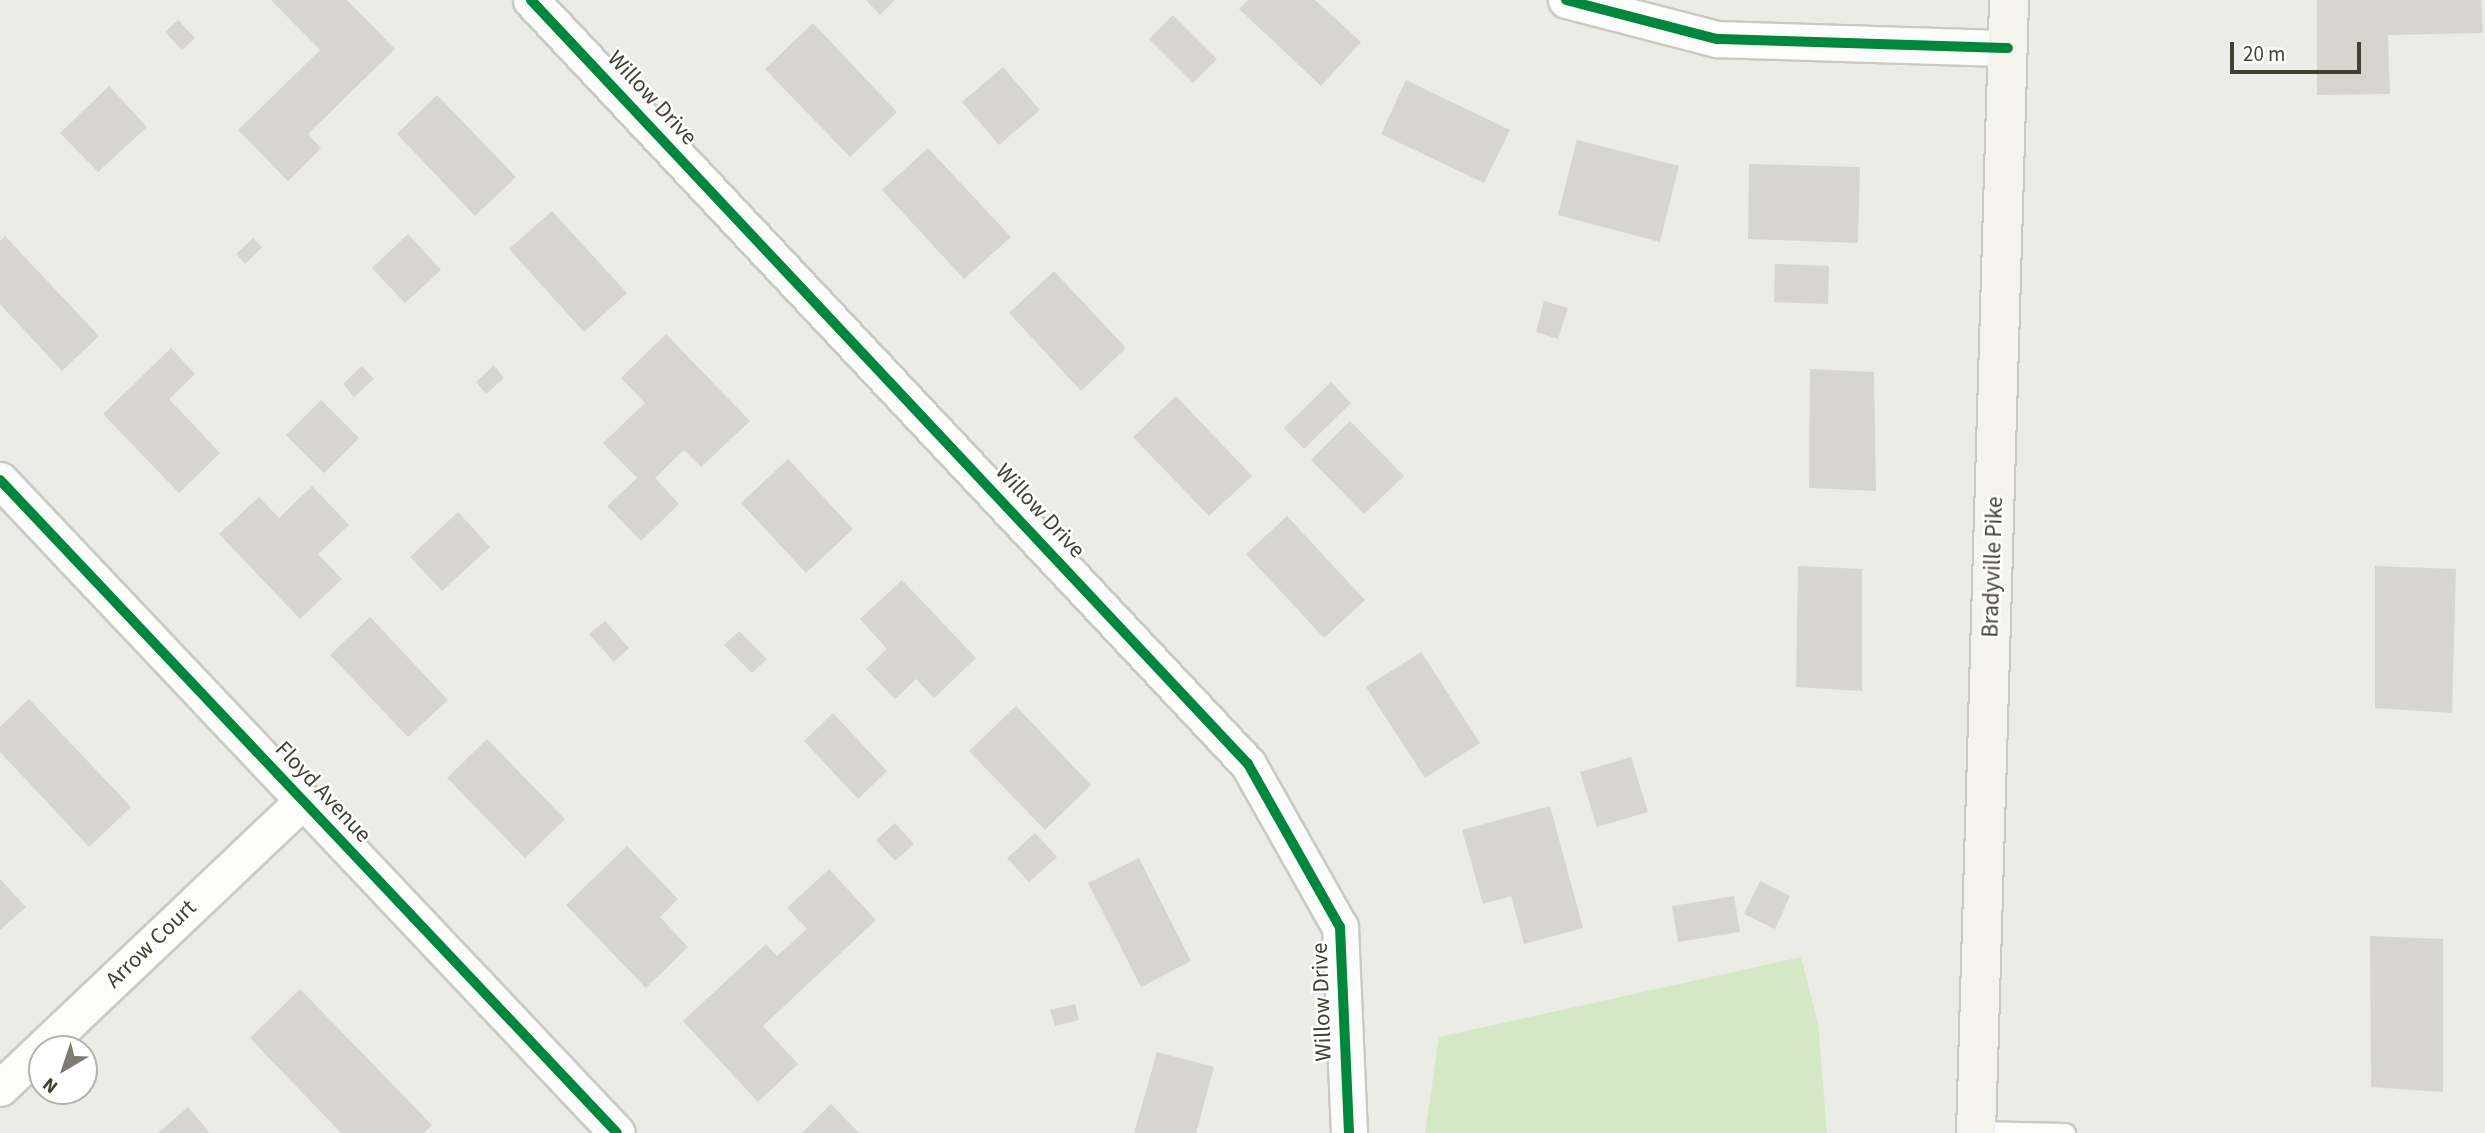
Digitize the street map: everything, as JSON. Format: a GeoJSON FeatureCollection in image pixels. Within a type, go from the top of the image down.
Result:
{"type":"FeatureCollection","features":[{"type":"Feature","properties":{"kind":"main road","name":"Bradyville Pike"},"geometry":{"type":"LineString","coordinates":[[1976,1132],[2010,0]]}},
{"type":"Feature","properties":{"kind":"street","name":"Willow Drive"},"geometry":{"type":"LineString","coordinates":[[531,0],[1248,764],[1340,927],[1349,1133]]}},
{"type":"Feature","properties":{"kind":"street"},"geometry":{"type":"LineString","coordinates":[[1566,0],[1717,39],[2008,48]]}},
{"type":"Feature","properties":{"kind":"street","name":"Floyd Avenue"},"geometry":{"type":"LineString","coordinates":[[0,480],[617,1133]]}},
{"type":"Feature","properties":{"kind":"street","name":"Arrow Court"},"geometry":{"type":"LineString","coordinates":[[0,1088],[302,800]]}},
{"type":"Feature","properties":{"kind":"lane"},"geometry":{"type":"LineString","coordinates":[[1976,1132],[2066,1133]]}},
{"type":"Feature","properties":{"kind":"green space"},"geometry":{"type":"Polygon","coordinates":[[[1801,957],[1818,1023],[1827,1133],[1425,1133],[1439,1037],[1801,957]]]}},
{"type":"Feature","properties":{"kind":"building"},"geometry":{"type":"Polygon","coordinates":[[[271,0],[347,0],[395,49],[308,134],[321,148],[288,181],[238,130],[320,50],[271,0]]]}},
{"type":"Feature","properties":{"kind":"building"},"geometry":{"type":"Polygon","coordinates":[[[866,0],[895,0],[880,15],[866,0]]]}},
{"type":"Feature","properties":{"kind":"building"},"geometry":{"type":"Polygon","coordinates":[[[1248,0],[1315,0],[1361,42],[1321,86],[1239,9],[1248,0]]]}},
{"type":"Feature","properties":{"kind":"building"},"geometry":{"type":"Polygon","coordinates":[[[2317,0],[2481,0],[2483,33],[2388,35],[2390,94],[2317,95],[2317,0]]]}},
{"type":"Feature","properties":{"kind":"building"},"geometry":{"type":"Polygon","coordinates":[[[1173,15],[1217,59],[1193,83],[1149,39],[1173,15]]]}},
{"type":"Feature","properties":{"kind":"building"},"geometry":{"type":"Polygon","coordinates":[[[178,20],[195,38],[182,50],[165,32],[178,20]]]}},
{"type":"Feature","properties":{"kind":"building"},"geometry":{"type":"Polygon","coordinates":[[[813,23],[897,112],[850,157],[765,69],[813,23]]]}},
{"type":"Feature","properties":{"kind":"building"},"geometry":{"type":"Polygon","coordinates":[[[1003,67],[1040,110],[999,145],[962,102],[1003,67]]]}},
{"type":"Feature","properties":{"kind":"building"},"geometry":{"type":"Polygon","coordinates":[[[1406,80],[1510,130],[1484,183],[1381,134],[1406,80]]]}},
{"type":"Feature","properties":{"kind":"building"},"geometry":{"type":"Polygon","coordinates":[[[109,86],[147,127],[98,172],[60,133],[109,86]]]}},
{"type":"Feature","properties":{"kind":"building"},"geometry":{"type":"Polygon","coordinates":[[[437,95],[516,177],[475,216],[397,134],[437,95]]]}},
{"type":"Feature","properties":{"kind":"building"},"geometry":{"type":"Polygon","coordinates":[[[1577,140],[1679,166],[1660,242],[1558,215],[1577,140]]]}},
{"type":"Feature","properties":{"kind":"building"},"geometry":{"type":"Polygon","coordinates":[[[928,148],[1011,237],[964,279],[882,190],[928,148]]]}},
{"type":"Feature","properties":{"kind":"building"},"geometry":{"type":"Polygon","coordinates":[[[1749,164],[1860,167],[1858,243],[1748,239],[1749,164]]]}},
{"type":"Feature","properties":{"kind":"building"},"geometry":{"type":"Polygon","coordinates":[[[552,211],[627,293],[584,332],[509,249],[552,211]]]}},
{"type":"Feature","properties":{"kind":"building"},"geometry":{"type":"Polygon","coordinates":[[[408,234],[441,270],[405,303],[372,268],[408,234]]]}},
{"type":"Feature","properties":{"kind":"building"},"geometry":{"type":"Polygon","coordinates":[[[5,236],[99,336],[62,371],[0,304],[0,241],[5,236]]]}},
{"type":"Feature","properties":{"kind":"building"},"geometry":{"type":"Polygon","coordinates":[[[253,238],[262,247],[245,264],[236,254],[253,238]]]}},
{"type":"Feature","properties":{"kind":"building"},"geometry":{"type":"Polygon","coordinates":[[[1775,264],[1829,266],[1828,304],[1774,302],[1775,264]]]}},
{"type":"Feature","properties":{"kind":"building"},"geometry":{"type":"Polygon","coordinates":[[[1054,271],[1126,348],[1081,391],[1009,313],[1054,271]]]}},
{"type":"Feature","properties":{"kind":"building"},"geometry":{"type":"Polygon","coordinates":[[[1544,301],[1568,308],[1558,339],[1536,332],[1544,301]]]}},
{"type":"Feature","properties":{"kind":"building"},"geometry":{"type":"Polygon","coordinates":[[[666,334],[750,421],[701,467],[684,450],[655,478],[679,504],[641,541],[607,506],[637,478],[603,443],[645,403],[621,378],[666,334]]]}},
{"type":"Feature","properties":{"kind":"building"},"geometry":{"type":"Polygon","coordinates":[[[171,348],[195,374],[169,399],[220,453],[179,493],[103,414],[171,348]]]}},
{"type":"Feature","properties":{"kind":"building"},"geometry":{"type":"Polygon","coordinates":[[[494,365],[504,378],[486,394],[476,382],[494,365]]]}},
{"type":"Feature","properties":{"kind":"building"},"geometry":{"type":"Polygon","coordinates":[[[362,366],[374,379],[354,397],[343,384],[362,366]]]}},
{"type":"Feature","properties":{"kind":"building"},"geometry":{"type":"Polygon","coordinates":[[[1810,369],[1874,372],[1876,491],[1809,488],[1810,369]]]}},
{"type":"Feature","properties":{"kind":"building"},"geometry":{"type":"Polygon","coordinates":[[[1331,382],[1351,403],[1304,449],[1284,428],[1331,382]]]}},
{"type":"Feature","properties":{"kind":"building"},"geometry":{"type":"Polygon","coordinates":[[[1176,396],[1252,476],[1209,516],[1133,437],[1176,396]]]}},
{"type":"Feature","properties":{"kind":"building"},"geometry":{"type":"Polygon","coordinates":[[[321,400],[359,438],[324,473],[286,435],[321,400]]]}},
{"type":"Feature","properties":{"kind":"building"},"geometry":{"type":"Polygon","coordinates":[[[1350,421],[1404,476],[1364,514],[1311,460],[1350,421]]]}},
{"type":"Feature","properties":{"kind":"building"},"geometry":{"type":"Polygon","coordinates":[[[788,459],[853,529],[806,573],[741,503],[788,459]]]}},
{"type":"Feature","properties":{"kind":"building"},"geometry":{"type":"Polygon","coordinates":[[[312,486],[349,525],[318,554],[342,579],[300,619],[219,534],[259,497],[279,518],[312,486]]]}},
{"type":"Feature","properties":{"kind":"building"},"geometry":{"type":"Polygon","coordinates":[[[458,512],[490,547],[442,591],[410,557],[458,512]]]}},
{"type":"Feature","properties":{"kind":"building"},"geometry":{"type":"Polygon","coordinates":[[[1287,516],[1365,600],[1324,638],[1246,554],[1287,516]]]}},
{"type":"Feature","properties":{"kind":"building"},"geometry":{"type":"Polygon","coordinates":[[[1798,566],[1862,569],[1862,691],[1796,687],[1798,566]]]}},
{"type":"Feature","properties":{"kind":"building"},"geometry":{"type":"Polygon","coordinates":[[[2375,566],[2456,569],[2452,713],[2375,708],[2375,566]]]}},
{"type":"Feature","properties":{"kind":"building"},"geometry":{"type":"Polygon","coordinates":[[[902,580],[976,658],[934,698],[916,679],[895,699],[866,669],[887,649],[860,619],[902,580]]]}},
{"type":"Feature","properties":{"kind":"building"},"geometry":{"type":"Polygon","coordinates":[[[370,617],[448,700],[408,737],[330,655],[370,617]]]}},
{"type":"Feature","properties":{"kind":"building"},"geometry":{"type":"Polygon","coordinates":[[[605,621],[629,648],[614,662],[589,634],[605,621]]]}},
{"type":"Feature","properties":{"kind":"building"},"geometry":{"type":"Polygon","coordinates":[[[739,631],[767,659],[752,673],[724,645],[739,631]]]}},
{"type":"Feature","properties":{"kind":"building"},"geometry":{"type":"Polygon","coordinates":[[[1421,652],[1480,743],[1425,778],[1366,687],[1421,652]]]}},
{"type":"Feature","properties":{"kind":"building"},"geometry":{"type":"Polygon","coordinates":[[[29,699],[131,807],[89,847],[0,752],[0,727],[29,699]]]}},
{"type":"Feature","properties":{"kind":"building"},"geometry":{"type":"Polygon","coordinates":[[[1016,706],[1091,785],[1045,830],[969,751],[1016,706]]]}},
{"type":"Feature","properties":{"kind":"building"},"geometry":{"type":"Polygon","coordinates":[[[833,713],[887,771],[858,799],[804,741],[833,713]]]}},
{"type":"Feature","properties":{"kind":"building"},"geometry":{"type":"Polygon","coordinates":[[[487,739],[565,819],[525,858],[447,778],[487,739]]]}},
{"type":"Feature","properties":{"kind":"building"},"geometry":{"type":"Polygon","coordinates":[[[1631,757],[1648,812],[1597,827],[1580,772],[1631,757]]]}},
{"type":"Feature","properties":{"kind":"building"},"geometry":{"type":"Polygon","coordinates":[[[1550,806],[1583,928],[1524,944],[1511,896],[1483,904],[1462,830],[1550,806]]]}},
{"type":"Feature","properties":{"kind":"building"},"geometry":{"type":"Polygon","coordinates":[[[895,823],[914,844],[895,861],[876,840],[895,823]]]}},
{"type":"Feature","properties":{"kind":"building"},"geometry":{"type":"Polygon","coordinates":[[[1035,833],[1057,857],[1029,882],[1007,858],[1035,833]]]}},
{"type":"Feature","properties":{"kind":"building"},"geometry":{"type":"Polygon","coordinates":[[[627,846],[678,899],[660,917],[688,947],[646,988],[566,905],[627,846]]]}},
{"type":"Feature","properties":{"kind":"building"},"geometry":{"type":"Polygon","coordinates":[[[1139,858],[1191,961],[1141,987],[1088,883],[1139,858]]]}},
{"type":"Feature","properties":{"kind":"building"},"geometry":{"type":"Polygon","coordinates":[[[829,869],[876,920],[763,1026],[798,1064],[758,1102],[683,1021],[766,944],[777,956],[807,929],[787,908],[829,869]]]}},
{"type":"Feature","properties":{"kind":"building"},"geometry":{"type":"Polygon","coordinates":[[[0,879],[26,907],[0,930],[0,879]]]}},
{"type":"Feature","properties":{"kind":"building"},"geometry":{"type":"Polygon","coordinates":[[[1760,881],[1790,896],[1775,929],[1744,914],[1760,881]]]}},
{"type":"Feature","properties":{"kind":"building"},"geometry":{"type":"Polygon","coordinates":[[[1734,896],[1740,932],[1678,942],[1672,906],[1734,896]]]}},
{"type":"Feature","properties":{"kind":"building"},"geometry":{"type":"Polygon","coordinates":[[[2370,936],[2443,939],[2443,1092],[2371,1087],[2370,936]]]}},
{"type":"Feature","properties":{"kind":"building"},"geometry":{"type":"Polygon","coordinates":[[[300,989],[432,1125],[424,1133],[341,1133],[250,1038],[300,989]]]}},
{"type":"Feature","properties":{"kind":"building"},"geometry":{"type":"Polygon","coordinates":[[[1075,1004],[1079,1020],[1055,1026],[1050,1010],[1075,1004]]]}},
{"type":"Feature","properties":{"kind":"building"},"geometry":{"type":"Polygon","coordinates":[[[1157,1052],[1214,1067],[1196,1133],[1134,1133],[1157,1052]]]}},
{"type":"Feature","properties":{"kind":"building"},"geometry":{"type":"Polygon","coordinates":[[[831,1104],[859,1133],[802,1133],[831,1104]]]}},
{"type":"Feature","properties":{"kind":"building"},"geometry":{"type":"Polygon","coordinates":[[[188,1107],[210,1133],[158,1133],[188,1107]]]}},
{"type":"Feature","properties":{"kind":"cycle path"},"geometry":{"type":"LineString","coordinates":[[531,0],[1248,764],[1340,927],[1349,1133]]}},
{"type":"Feature","properties":{"kind":"cycle path"},"geometry":{"type":"LineString","coordinates":[[1566,0],[1717,39],[2008,48]]}},
{"type":"Feature","properties":{"kind":"cycle path"},"geometry":{"type":"LineString","coordinates":[[0,480],[617,1133]]}}]}
